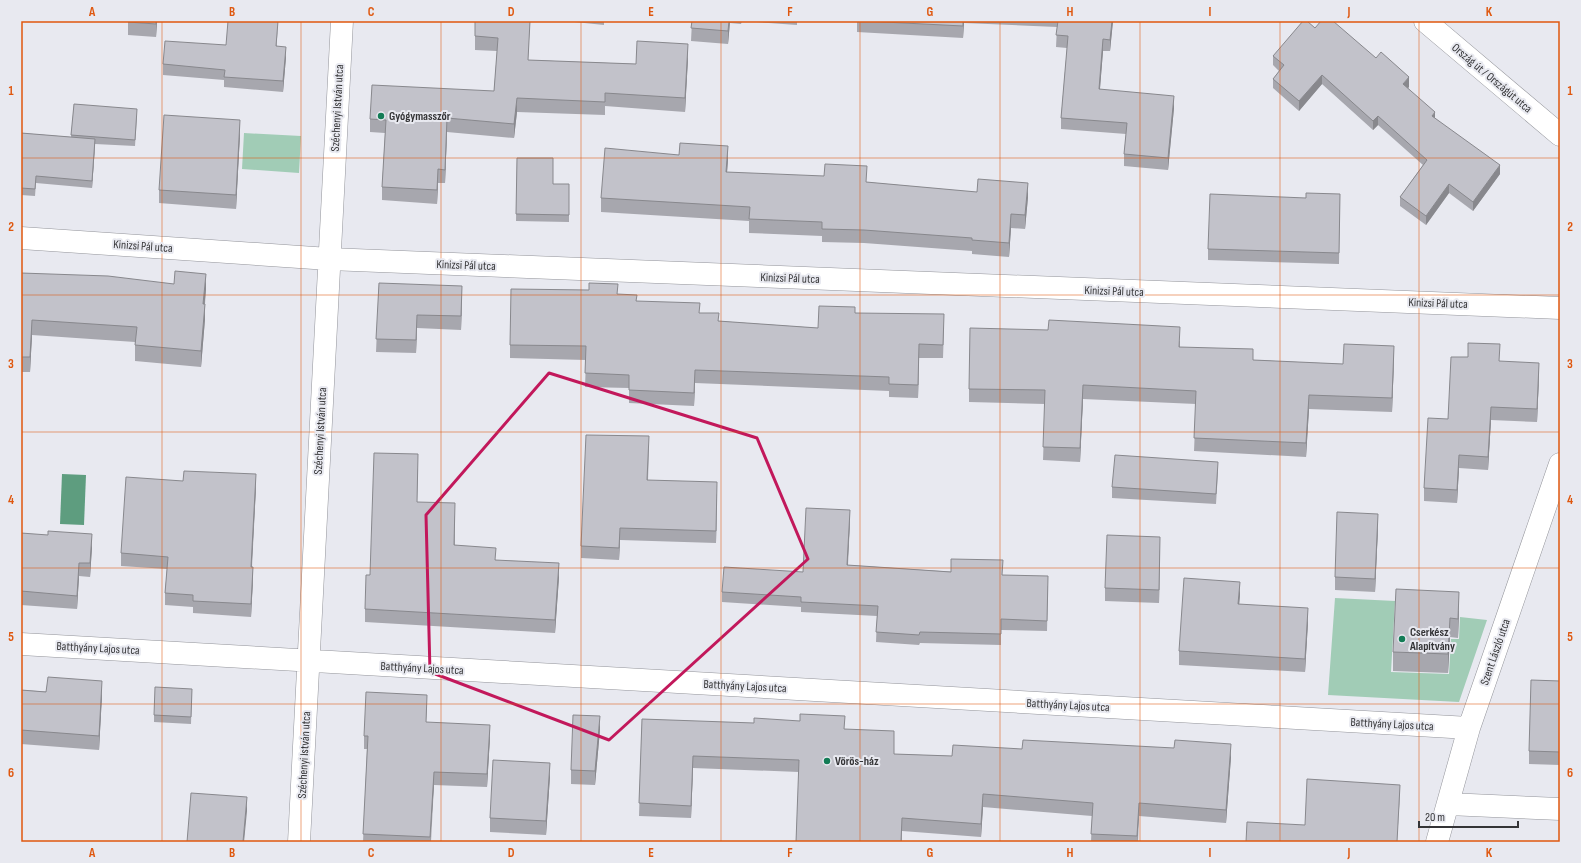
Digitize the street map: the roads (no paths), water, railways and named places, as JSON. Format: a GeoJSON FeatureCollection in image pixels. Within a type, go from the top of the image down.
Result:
{"type":"FeatureCollection","features":[{"type":"Feature","properties":{"kind":"street","name":"Széchenyi István utca"},"geometry":{"type":"LineString","coordinates":[[299,842],[342,21]]}},
{"type":"Feature","properties":{"kind":"street","name":"Ország út / Országút utca"},"geometry":{"type":"LineString","coordinates":[[1425,21],[1560,135]]}},
{"type":"Feature","properties":{"kind":"street","name":"Kinizsi Pál utca"},"geometry":{"type":"LineString","coordinates":[[21,238],[329,259],[1560,308]]}},
{"type":"Feature","properties":{"kind":"street","name":"Szent László utca"},"geometry":{"type":"LineString","coordinates":[[1437,842],[1469,728],[1560,464]]}},
{"type":"Feature","properties":{"kind":"street","name":"Batthyány Lajos utca"},"geometry":{"type":"LineString","coordinates":[[21,644],[1469,728]]}},
{"type":"Feature","properties":{"kind":"street"},"geometry":{"type":"LineString","coordinates":[[1448,804],[1560,809]]}},
{"type":"Feature","properties":{"kind":"place","name":"Gyógymasszőr"},"geometry":{"type":"Point","coordinates":[381,116]}},
{"type":"Feature","properties":{"kind":"place","name":"Cserkész Alapítvány"},"geometry":{"type":"Point","coordinates":[1402,639]}},
{"type":"Feature","properties":{"kind":"place","name":"Vörös-ház"},"geometry":{"type":"Point","coordinates":[827,761]}}]}
